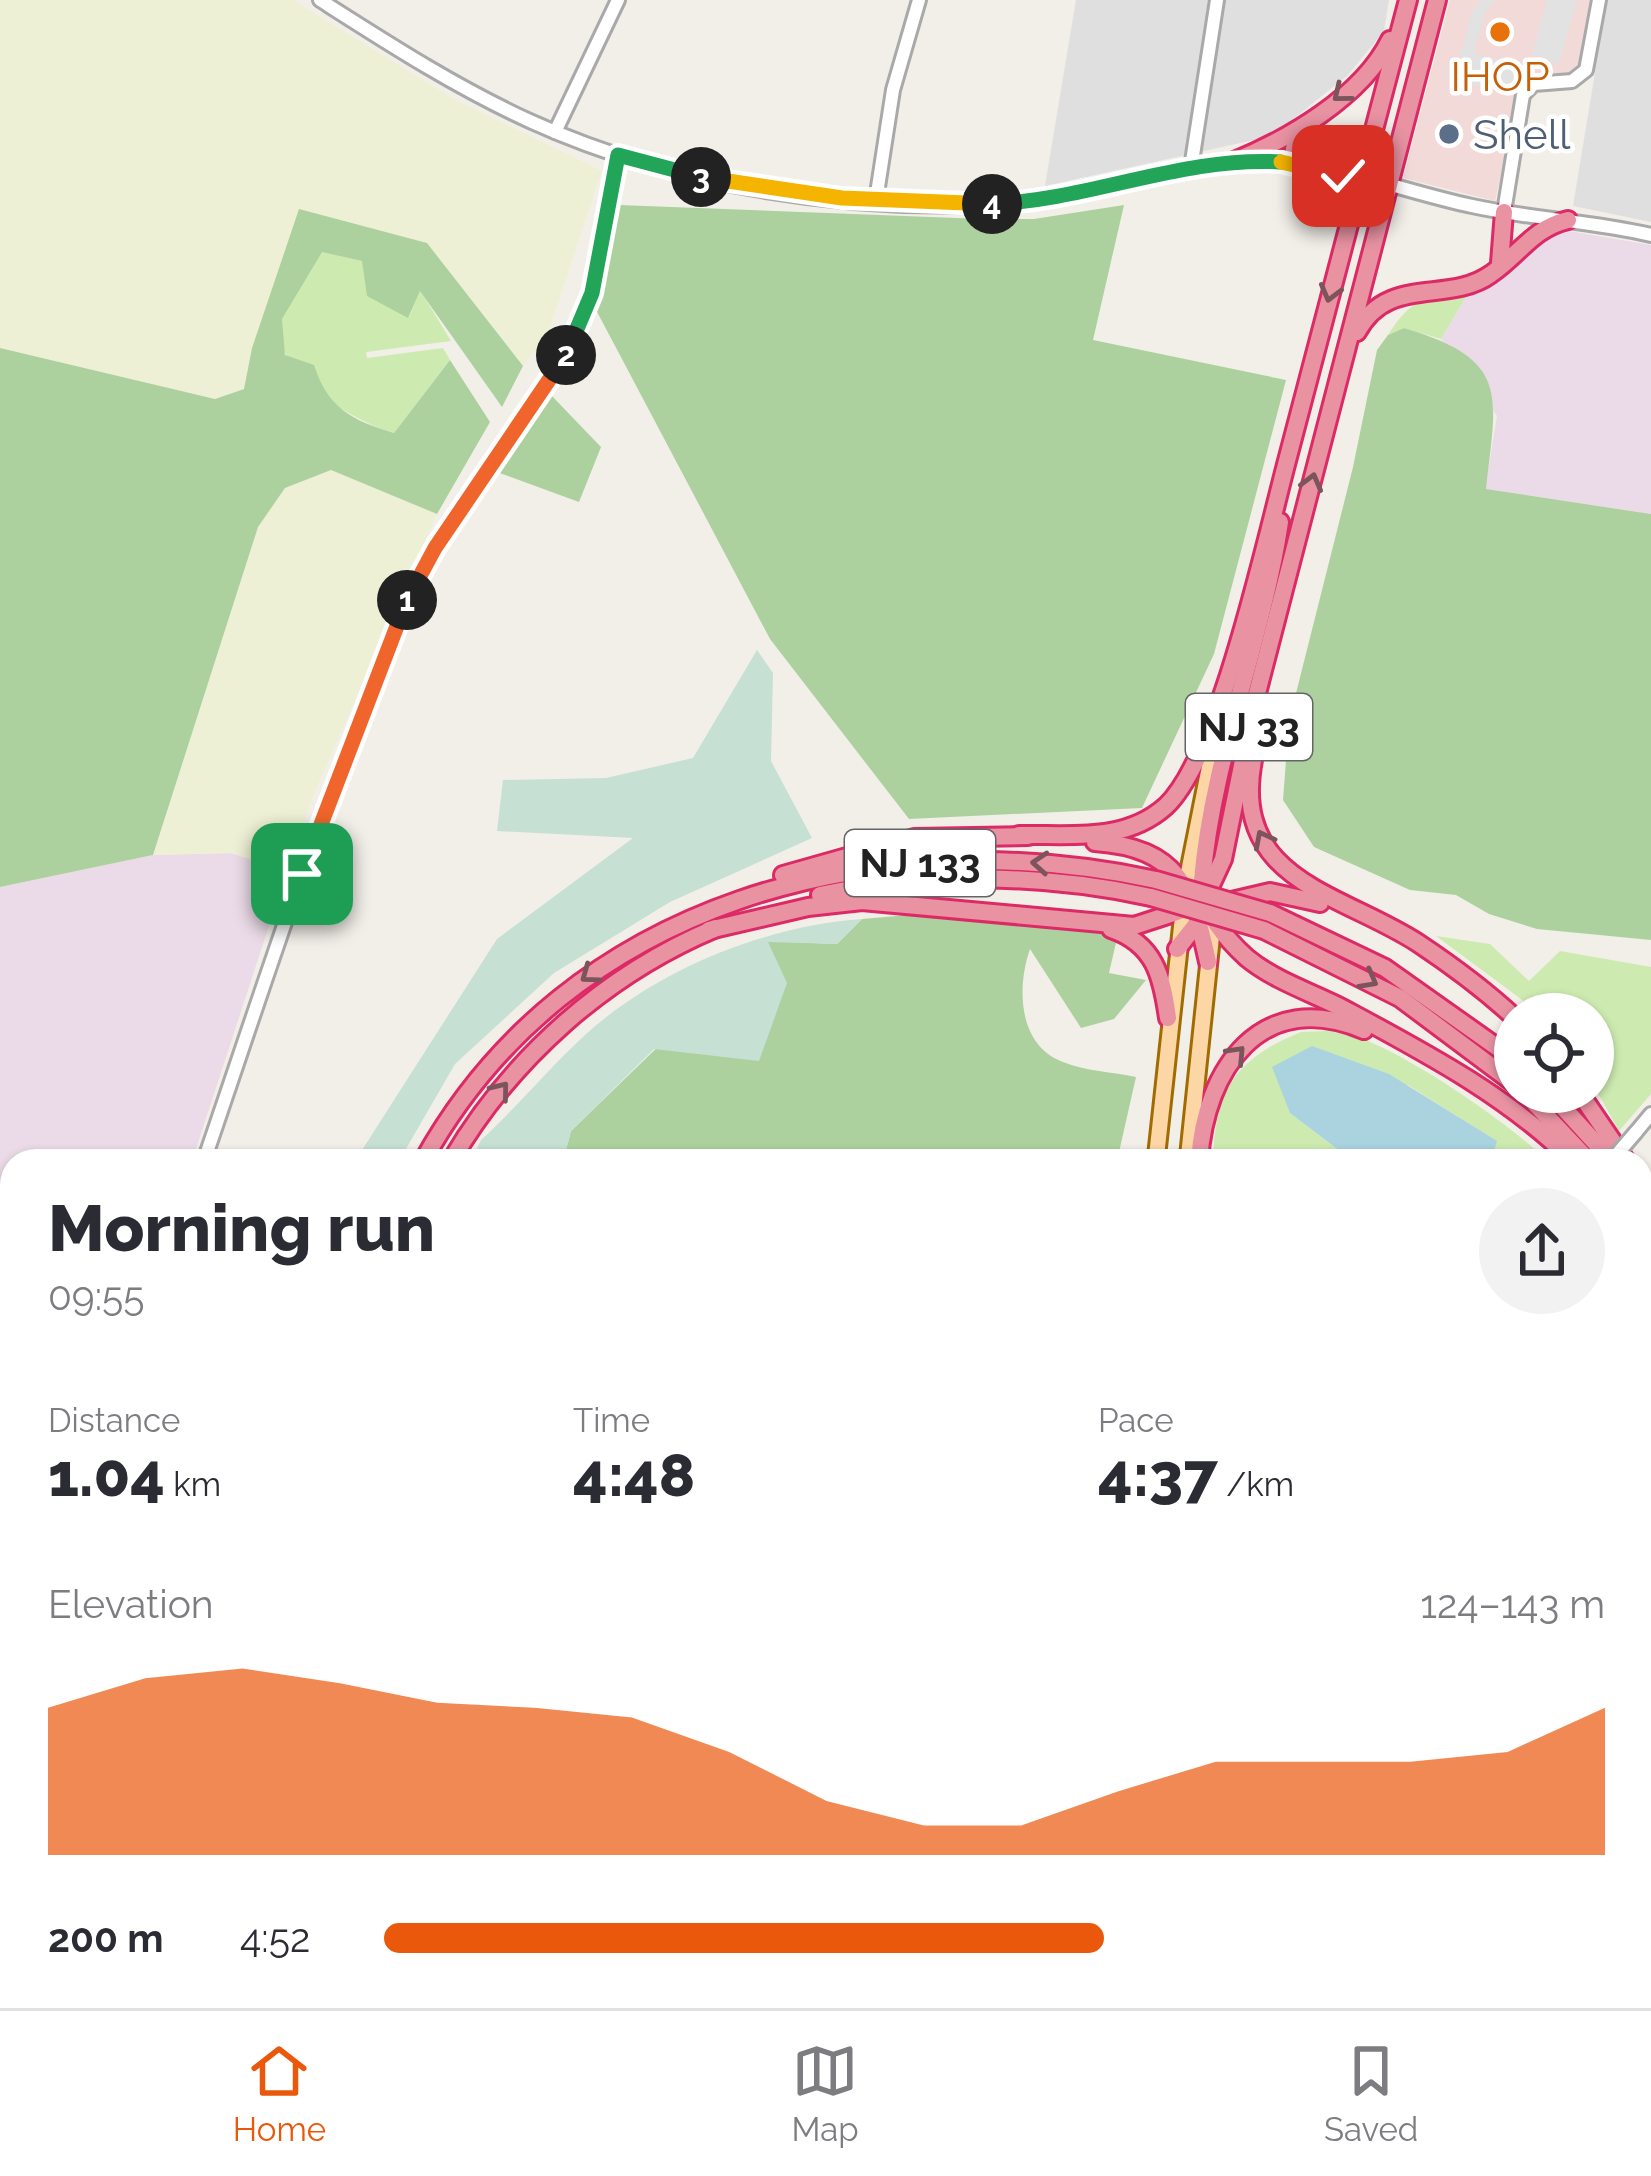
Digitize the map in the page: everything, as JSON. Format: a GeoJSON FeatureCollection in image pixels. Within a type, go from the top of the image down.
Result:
{"type":"FeatureCollection","features":[{"type":"Feature","properties":{"kind":"highway"},"geometry":{"type":"LineString","coordinates":[[1230,163],[1297,130],[1369,71],[1384,53],[1407,0]]}},
{"type":"Feature","properties":{"kind":"highway","name":"NJ 33"},"geometry":{"type":"LineString","coordinates":[[1238,646],[1407,0]]}},
{"type":"Feature","properties":{"kind":"highway","name":"NJ 33"},"geometry":{"type":"LineString","coordinates":[[1200,906],[1222,860],[1282,595],[1437,0]]}},
{"type":"Feature","properties":{"kind":"highway"},"geometry":{"type":"LineString","coordinates":[[1292,163],[1297,130]]}},
{"type":"Feature","properties":{"kind":"highway"},"geometry":{"type":"LineString","coordinates":[[1497,269],[1504,212]]}},
{"type":"Feature","properties":{"kind":"highway"},"geometry":{"type":"LineString","coordinates":[[1346,354],[1364,320],[1390,298],[1476,281],[1497,269],[1539,230],[1568,220]]}},
{"type":"Feature","properties":{"kind":"highway"},"geometry":{"type":"LineString","coordinates":[[1177,949],[1200,906],[1233,724],[1274,560],[1292,438]]}},
{"type":"Feature","properties":{"kind":"highway"},"geometry":{"type":"LineString","coordinates":[[1282,595],[1250,776],[1251,809],[1261,840],[1297,880],[1420,944],[1494,1002]]}},
{"type":"Feature","properties":{"kind":"highway"},"geometry":{"type":"LineString","coordinates":[[690,916],[735,890],[875,846],[944,835],[1109,833],[1162,809],[1192,767],[1238,646]]}},
{"type":"Feature","properties":{"kind":"highway"},"geometry":{"type":"LineString","coordinates":[[1019,835],[1131,847],[1165,862],[1260,967],[1398,1038],[1490,1094],[1558,1149]]}},
{"type":"Feature","properties":{"kind":"highway","name":"NJ 133"},"geometry":{"type":"LineString","coordinates":[[431,1149],[467,1092],[540,1012],[611,959],[690,916],[808,879],[933,862],[1045,863],[1267,922],[1385,968],[1494,1045]]}},
{"type":"Feature","properties":{"kind":"highway","name":"NJ 133"},"geometry":{"type":"LineString","coordinates":[[459,1149],[506,1082],[561,1026],[616,982],[710,930],[802,899],[905,882],[1019,879],[1153,888]]}},
{"type":"Feature","properties":{"kind":"highway"},"geometry":{"type":"LineString","coordinates":[[710,930],[808,907],[862,901],[1099,926],[1143,925],[1260,892],[1298,895],[1459,975]]}},
{"type":"Feature","properties":{"kind":"highway"},"geometry":{"type":"LineString","coordinates":[[1200,906],[1208,962]]}},
{"type":"Feature","properties":{"kind":"highway","name":"NJ 133"},"geometry":{"type":"LineString","coordinates":[[1267,922],[1400,998],[1494,1068]]}},
{"type":"Feature","properties":{"kind":"highway"},"geometry":{"type":"LineString","coordinates":[[1099,926],[1127,934],[1150,952],[1162,976],[1168,1018]]}},
{"type":"Feature","properties":{"kind":"highway"},"geometry":{"type":"LineString","coordinates":[[1200,1149],[1204,1113],[1224,1068],[1250,1040],[1292,1021],[1348,1023],[1490,1094]]}},
{"type":"Feature","properties":{"kind":"highway"},"geometry":{"type":"LineString","coordinates":[[1543,1113],[1578,1149]]}},
{"type":"Feature","properties":{"kind":"highway"},"geometry":{"type":"LineString","coordinates":[[1568,1113],[1601,1149]]}},
{"type":"Feature","properties":{"kind":"highway"},"geometry":{"type":"LineString","coordinates":[[1593,1113],[1618,1149]]}},
{"type":"Feature","properties":{"kind":"main road","name":"NJ 33"},"geometry":{"type":"LineString","coordinates":[[1200,906],[1238,646]]}},
{"type":"Feature","properties":{"kind":"main road"},"geometry":{"type":"LineString","coordinates":[[1157,1149],[1177,949]]}},
{"type":"Feature","properties":{"kind":"main road"},"geometry":{"type":"LineString","coordinates":[[1189,1149],[1208,962]]}},
{"type":"Feature","properties":{"kind":"street"},"geometry":{"type":"LineString","coordinates":[[320,0],[452,81],[555,132],[618,155],[725,183],[876,200],[1012,203],[1191,168],[1292,163],[1504,212],[1651,236]]}},
{"type":"Feature","properties":{"kind":"street"},"geometry":{"type":"LineString","coordinates":[[555,132],[618,0]]}},
{"type":"Feature","properties":{"kind":"street"},"geometry":{"type":"LineString","coordinates":[[876,200],[893,90],[919,0]]}},
{"type":"Feature","properties":{"kind":"street"},"geometry":{"type":"LineString","coordinates":[[1191,168],[1217,0]]}},
{"type":"Feature","properties":{"kind":"street"},"geometry":{"type":"LineString","coordinates":[[1504,212],[1523,95],[1534,84],[1572,81],[1586,70],[1599,0]]}},
{"type":"Feature","properties":{"kind":"street"},"geometry":{"type":"LineString","coordinates":[[208,1149],[343,760],[406,601],[435,548],[562,362],[584,317],[618,155]]}},
{"type":"Feature","properties":{"kind":"street"},"geometry":{"type":"LineString","coordinates":[[1622,1149],[1651,1114]]}},
{"type":"Feature","properties":{"kind":"shaded area"},"geometry":{"type":"Polygon","coordinates":[[[1076,0],[1389,0],[1384,31],[1348,75],[1272,136],[1045,186],[1076,0]]]}},
{"type":"Feature","properties":{"kind":"shaded area"},"geometry":{"type":"Polygon","coordinates":[[[1450,0],[1594,0],[1583,65],[1565,77],[1523,80],[1495,201],[1403,178],[1450,0]]]}},
{"type":"Feature","properties":{"kind":"shaded area"},"geometry":{"type":"Polygon","coordinates":[[[1481,0],[1496,0],[1485,12],[1474,54],[1519,66],[1507,94],[1447,77],[1451,62],[1458,63],[1473,10],[1481,0]]]}},
{"type":"Feature","properties":{"kind":"shaded area"},"geometry":{"type":"Polygon","coordinates":[[[1547,0],[1577,0],[1559,64],[1532,55],[1547,0]]]}},
{"type":"Feature","properties":{"kind":"shaded area"},"geometry":{"type":"Polygon","coordinates":[[[1607,0],[1651,0],[1651,222],[1573,206],[1607,0]]]}},
{"type":"Feature","properties":{"kind":"shaded area"},"geometry":{"type":"Polygon","coordinates":[[[1557,229],[1651,245],[1651,514],[1485,489],[1497,416],[1441,339],[1472,287],[1557,229]]]}},
{"type":"Feature","properties":{"kind":"shaded area"},"geometry":{"type":"Polygon","coordinates":[[[231,853],[287,871],[196,1149],[0,1149],[0,887],[153,855],[231,853]]]}},
{"type":"Feature","properties":{"kind":"green space"},"geometry":{"type":"Polygon","coordinates":[[[0,0],[293,0],[454,99],[602,171],[548,333],[523,366],[427,243],[299,210],[252,348],[245,388],[215,399],[0,348],[0,0]]]}},
{"type":"Feature","properties":{"kind":"green space"},"geometry":{"type":"Polygon","coordinates":[[[619,205],[1034,219],[1124,205],[1093,340],[1286,380],[1214,654],[1142,808],[909,819],[770,639],[595,308],[619,205]]]}},
{"type":"Feature","properties":{"kind":"green space"},"geometry":{"type":"Polygon","coordinates":[[[299,209],[427,243],[523,366],[502,407],[420,291],[408,318],[367,296],[362,261],[322,252],[282,319],[285,355],[314,365],[326,392],[343,410],[394,433],[450,360],[490,422],[437,514],[331,470],[285,488],[258,527],[153,855],[0,887],[0,348],[215,399],[244,389],[252,348],[299,209]]]}},
{"type":"Feature","properties":{"kind":"green space"},"geometry":{"type":"Polygon","coordinates":[[[322,251],[362,261],[409,317],[420,290],[451,341],[366,352],[367,358],[443,348],[450,360],[394,433],[336,405],[300,375],[287,357],[282,318],[322,251]]]}},
{"type":"Feature","properties":{"kind":"green space"},"geometry":{"type":"Polygon","coordinates":[[[1472,287],[1441,339],[1404,328],[1388,335],[1414,305],[1472,287]]]}},
{"type":"Feature","properties":{"kind":"green space"},"geometry":{"type":"Polygon","coordinates":[[[1404,328],[1464,353],[1489,385],[1493,429],[1486,489],[1651,514],[1651,940],[1537,929],[1489,914],[1456,895],[1410,890],[1314,847],[1283,800],[1289,721],[1353,467],[1377,350],[1388,335],[1404,328]]]}},
{"type":"Feature","properties":{"kind":"green space"},"geometry":{"type":"Polygon","coordinates":[[[550,394],[601,447],[579,502],[497,472],[550,394]]]}},
{"type":"Feature","properties":{"kind":"green space"},"geometry":{"type":"Polygon","coordinates":[[[331,470],[437,514],[314,794],[287,871],[231,853],[153,855],[258,526],[285,488],[331,470]]]}},
{"type":"Feature","properties":{"kind":"green space"},"geometry":{"type":"Polygon","coordinates":[[[757,650],[773,673],[771,761],[812,838],[670,902],[554,973],[455,1064],[406,1149],[363,1149],[497,939],[633,838],[497,831],[503,780],[606,778],[693,758],[757,650]]]}},
{"type":"Feature","properties":{"kind":"green space"},"geometry":{"type":"Polygon","coordinates":[[[943,912],[1118,934],[1109,973],[1146,980],[1114,1019],[1081,1028],[1030,949],[1023,997],[1029,1029],[1048,1054],[1080,1067],[1136,1077],[1120,1149],[566,1149],[571,1131],[767,941],[837,944],[862,919],[943,912]]]}},
{"type":"Feature","properties":{"kind":"green space"},"geometry":{"type":"Polygon","coordinates":[[[862,919],[837,944],[768,942],[787,983],[759,1061],[654,1049],[571,1131],[566,1149],[477,1149],[572,1048],[645,990],[751,941],[862,919]]]}},
{"type":"Feature","properties":{"kind":"green space"},"geometry":{"type":"Polygon","coordinates":[[[1436,936],[1490,944],[1529,981],[1560,951],[1651,967],[1651,1094],[1619,1131],[1609,1113],[1614,1113],[1614,993],[1513,993],[1436,936]]]}},
{"type":"Feature","properties":{"kind":"green space"},"geometry":{"type":"Polygon","coordinates":[[[1301,1032],[1339,1032],[1361,1038],[1417,1066],[1534,1149],[1494,1149],[1496,1141],[1408,1085],[1284,1095],[1290,1113],[1337,1149],[1214,1149],[1218,1115],[1233,1080],[1278,1042],[1301,1032]]]}},
{"type":"Feature","properties":{"kind":"water"},"geometry":{"type":"Polygon","coordinates":[[[1312,1046],[1389,1074],[1497,1141],[1495,1149],[1337,1149],[1290,1113],[1272,1067],[1312,1046]]]}},
{"type":"Feature","properties":{"kind":"place","name":"IHOP"},"geometry":{"type":"Point","coordinates":[1500,32]}},
{"type":"Feature","properties":{"kind":"place","name":"Shell"},"geometry":{"type":"Point","coordinates":[1449,134]}},
{"type":"Feature","properties":{"kind":"route"},"geometry":{"type":"LineString","coordinates":[[302,874],[419,574],[574,340],[596,277],[618,155],[674,172],[778,191],[951,204],[1045,199],[1191,168],[1257,160],[1343,176]]}}]}
